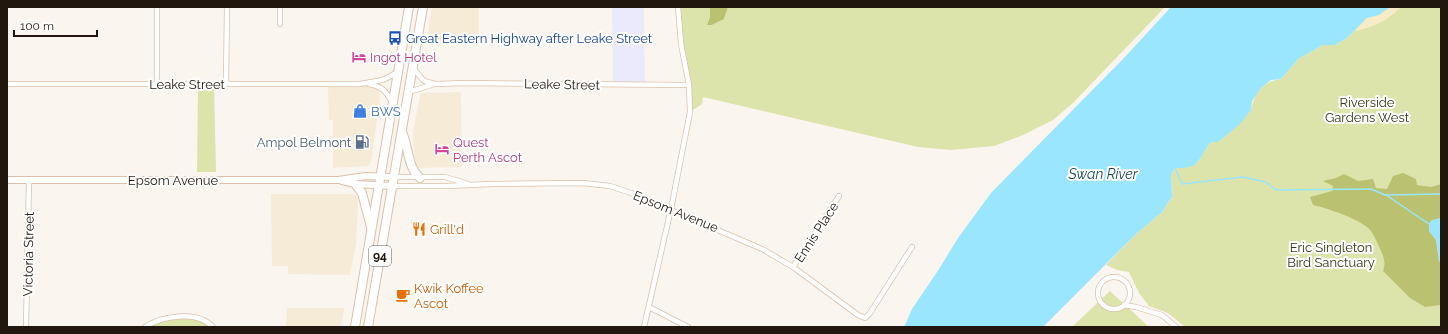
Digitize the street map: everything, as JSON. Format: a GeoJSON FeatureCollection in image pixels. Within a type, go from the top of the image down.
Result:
{"type":"FeatureCollection","features":[{"type":"Feature","properties":{"kind":"highway","name":"94"},"geometry":{"type":"LineString","coordinates":[[355,327],[409,7]]}},
{"type":"Feature","properties":{"kind":"highway","name":"94"},"geometry":{"type":"LineString","coordinates":[[368,327],[423,7]]}},
{"type":"Feature","properties":{"kind":"highway"},"geometry":{"type":"LineString","coordinates":[[402,131],[406,139],[411,167],[414,173],[420,178]]}},
{"type":"Feature","properties":{"kind":"highway"},"geometry":{"type":"LineString","coordinates":[[355,184],[362,193],[371,230]]}},
{"type":"Feature","properties":{"kind":"street"},"geometry":{"type":"LineString","coordinates":[[157,7],[157,84]]}},
{"type":"Feature","properties":{"kind":"street"},"geometry":{"type":"LineString","coordinates":[[226,84],[227,7]]}},
{"type":"Feature","properties":{"kind":"street"},"geometry":{"type":"LineString","coordinates":[[280,7],[280,24]]}},
{"type":"Feature","properties":{"kind":"street"},"geometry":{"type":"LineString","coordinates":[[644,327],[671,209],[690,112],[689,85],[681,44],[678,7]]}},
{"type":"Feature","properties":{"kind":"street","name":"Leake Street"},"geometry":{"type":"LineString","coordinates":[[412,68],[423,80],[436,84]]}},
{"type":"Feature","properties":{"kind":"street","name":"Leake Street"},"geometry":{"type":"LineString","coordinates":[[368,84],[383,80],[398,72]]}},
{"type":"Feature","properties":{"kind":"street","name":"Leake Street"},"geometry":{"type":"LineString","coordinates":[[408,92],[436,84],[463,83],[689,85]]}},
{"type":"Feature","properties":{"kind":"street","name":"Leake Street"},"geometry":{"type":"LineString","coordinates":[[7,84],[368,84],[380,86],[393,103]]}},
{"type":"Feature","properties":{"kind":"street","name":"Epsom Avenue"},"geometry":{"type":"LineString","coordinates":[[7,180],[338,180],[366,176],[394,176],[445,178],[470,184]]}},
{"type":"Feature","properties":{"kind":"street","name":"Epsom Avenue"},"geometry":{"type":"LineString","coordinates":[[338,180],[355,184],[379,186],[583,183],[610,186],[671,209],[762,249],[793,268],[858,315],[865,318],[870,313],[912,247]]}},
{"type":"Feature","properties":{"kind":"street","name":"Victoria Street"},"geometry":{"type":"LineString","coordinates":[[26,327],[29,181]]}},
{"type":"Feature","properties":{"kind":"street","name":"Ennis Place"},"geometry":{"type":"LineString","coordinates":[[793,268],[839,196]]}},
{"type":"Feature","properties":{"kind":"street"},"geometry":{"type":"LineString","coordinates":[[1124,305],[1130,296],[1129,286],[1127,283],[1120,278],[1113,276],[1103,281],[1099,287],[1098,295],[1099,300],[1103,305],[1111,309],[1124,305],[1136,306],[1162,315],[1176,327]]}},
{"type":"Feature","properties":{"kind":"street"},"geometry":{"type":"LineString","coordinates":[[649,307],[688,327]]}},
{"type":"Feature","properties":{"kind":"street"},"geometry":{"type":"LineString","coordinates":[[145,327],[163,318],[183,316],[198,319],[213,327]]}},
{"type":"Feature","properties":{"kind":"shaded area"},"geometry":{"type":"Polygon","coordinates":[[[432,7],[479,7],[479,37],[470,38],[469,41],[426,45],[432,7]]]}},
{"type":"Feature","properties":{"kind":"shaded area"},"geometry":{"type":"Polygon","coordinates":[[[612,7],[644,7],[645,85],[613,84],[612,7]]]}},
{"type":"Feature","properties":{"kind":"shaded area"},"geometry":{"type":"Polygon","coordinates":[[[376,81],[380,98],[371,162],[368,166],[333,168],[333,120],[329,120],[328,85],[376,81]]]}},
{"type":"Feature","properties":{"kind":"shaded area"},"geometry":{"type":"Polygon","coordinates":[[[461,92],[462,167],[417,168],[414,153],[413,132],[420,95],[422,93],[461,92]]]}},
{"type":"Feature","properties":{"kind":"shaded area"},"geometry":{"type":"Polygon","coordinates":[[[271,194],[353,194],[357,197],[356,244],[350,275],[288,274],[288,266],[272,266],[271,194]]]}},
{"type":"Feature","properties":{"kind":"shaded area"},"geometry":{"type":"Polygon","coordinates":[[[287,308],[344,308],[341,327],[286,327],[287,308]]]}},
{"type":"Feature","properties":{"kind":"green space"},"geometry":{"type":"Polygon","coordinates":[[[678,7],[710,7],[710,17],[707,25],[712,25],[724,19],[728,7],[1165,7],[1073,103],[1053,120],[1023,135],[994,146],[951,150],[918,147],[703,97],[702,104],[690,112],[678,7]]]}},
{"type":"Feature","properties":{"kind":"green space"},"geometry":{"type":"Polygon","coordinates":[[[710,7],[728,7],[724,19],[712,25],[707,25],[710,17],[710,7]]]}},
{"type":"Feature","properties":{"kind":"green space"},"geometry":{"type":"Polygon","coordinates":[[[1390,7],[1441,7],[1441,327],[1185,327],[1168,313],[1149,306],[1139,293],[1129,272],[1117,270],[1106,265],[1135,235],[1162,212],[1172,197],[1171,175],[1175,168],[1199,160],[1211,142],[1251,110],[1254,98],[1260,89],[1269,82],[1281,79],[1298,59],[1323,45],[1335,45],[1347,38],[1367,18],[1379,15],[1390,7]]]}},
{"type":"Feature","properties":{"kind":"green space"},"geometry":{"type":"Polygon","coordinates":[[[198,86],[214,86],[216,172],[197,172],[198,86]]]}},
{"type":"Feature","properties":{"kind":"green space"},"geometry":{"type":"Polygon","coordinates":[[[1403,173],[1416,179],[1417,185],[1431,187],[1441,184],[1441,218],[1432,220],[1429,224],[1429,231],[1436,240],[1439,261],[1441,263],[1441,305],[1425,307],[1410,298],[1383,271],[1384,259],[1378,243],[1371,231],[1353,219],[1313,205],[1310,197],[1332,191],[1333,186],[1323,181],[1336,178],[1344,174],[1358,181],[1373,179],[1376,188],[1387,189],[1393,176],[1403,173]]]}},
{"type":"Feature","properties":{"kind":"green space"},"geometry":{"type":"Polygon","coordinates":[[[1110,291],[1149,327],[1072,327],[1110,291]]]}},
{"type":"Feature","properties":{"kind":"green space"},"geometry":{"type":"Polygon","coordinates":[[[163,318],[199,319],[213,327],[145,327],[163,318]]]}},
{"type":"Feature","properties":{"kind":"sand"},"geometry":{"type":"Polygon","coordinates":[[[1390,7],[1401,7],[1380,23],[1355,31],[1367,18],[1379,15],[1390,7]]]}},
{"type":"Feature","properties":{"kind":"water","name":"Swan River"},"geometry":{"type":"Polygon","coordinates":[[[1171,7],[1390,7],[1379,15],[1367,18],[1347,38],[1335,45],[1323,45],[1298,59],[1281,79],[1271,80],[1261,88],[1252,101],[1251,110],[1240,124],[1218,142],[1211,142],[1196,164],[1185,168],[1175,168],[1171,175],[1172,197],[1162,212],[1135,235],[1043,327],[904,327],[912,309],[958,238],[991,193],[1124,58],[1171,7]]]}},
{"type":"Feature","properties":{"kind":"water"},"geometry":{"type":"Polygon","coordinates":[[[1441,218],[1441,263],[1439,261],[1436,240],[1429,231],[1429,224],[1432,220],[1441,218]]]}},
{"type":"Feature","properties":{"kind":"waterway"},"geometry":{"type":"LineString","coordinates":[[1175,168],[1182,184],[1243,177],[1266,182],[1276,190],[1371,189],[1385,195],[1441,194]]}},
{"type":"Feature","properties":{"kind":"waterway"},"geometry":{"type":"LineString","coordinates":[[1386,195],[1429,224]]}},
{"type":"Feature","properties":{"kind":"place","name":"Great Eastern Highway after Leake Street"},"geometry":{"type":"Point","coordinates":[395,38]}},
{"type":"Feature","properties":{"kind":"place","name":"Ingot Hotel"},"geometry":{"type":"Point","coordinates":[359,57]}},
{"type":"Feature","properties":{"kind":"place","name":"BWS"},"geometry":{"type":"Point","coordinates":[360,111]}},
{"type":"Feature","properties":{"kind":"place","name":"Ampol Belmont"},"geometry":{"type":"Point","coordinates":[362,142]}},
{"type":"Feature","properties":{"kind":"place","name":"Quest Perth Ascot"},"geometry":{"type":"Point","coordinates":[442,149]}},
{"type":"Feature","properties":{"kind":"place","name":"Grill'd"},"geometry":{"type":"Point","coordinates":[419,229]}},
{"type":"Feature","properties":{"kind":"place","name":"Kwik Koffee Ascot"},"geometry":{"type":"Point","coordinates":[403,295]}},
{"type":"Feature","properties":{"kind":"park label","name":"Riverside Gardens West"},"geometry":{"type":"Point","coordinates":[1367,110]}},
{"type":"Feature","properties":{"kind":"park label","name":"Eric Singleton Bird Sanctuary"},"geometry":{"type":"Point","coordinates":[1331,254]}}]}
